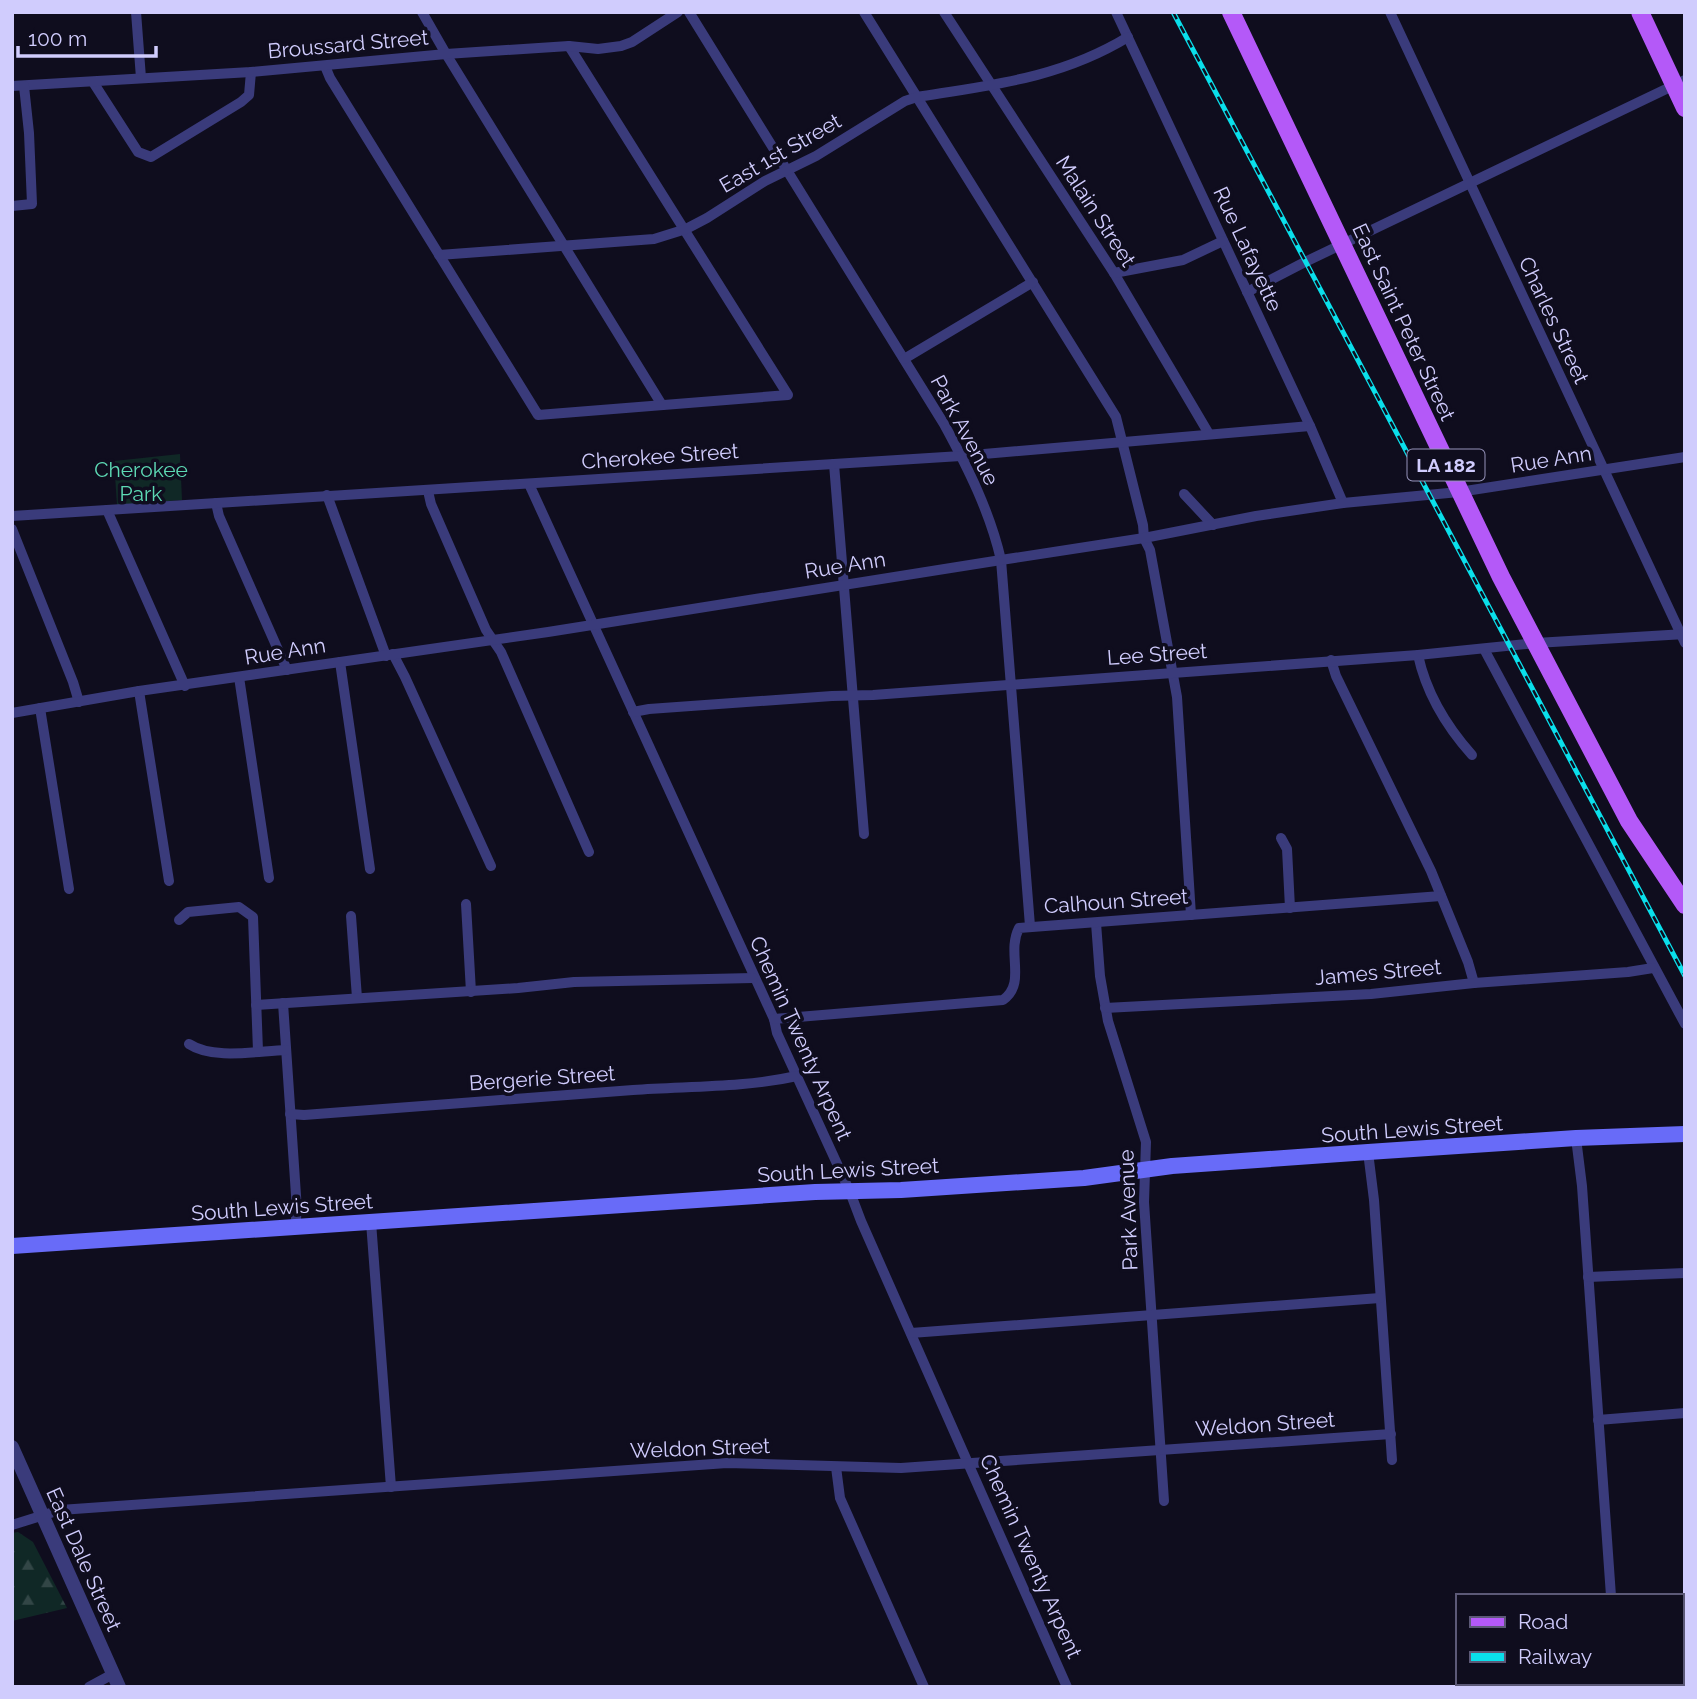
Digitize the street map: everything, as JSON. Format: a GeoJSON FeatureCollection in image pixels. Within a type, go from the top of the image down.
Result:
{"type":"FeatureCollection","features":[{"type":"Feature","properties":{"kind":"main road","name":"East Saint Peter Street"},"geometry":{"type":"LineString","coordinates":[[1231,12],[1459,492],[1629,821],[1685,905]]}},
{"type":"Feature","properties":{"kind":"main road"},"geometry":{"type":"LineString","coordinates":[[1640,12],[1680,83],[1685,108]]}},
{"type":"Feature","properties":{"kind":"main road","name":"South Lewis Street"},"geometry":{"type":"LineString","coordinates":[[12,1246],[814,1192],[1084,1178],[1171,1166],[1576,1138],[1685,1134]]}},
{"type":"Feature","properties":{"kind":"street"},"geometry":{"type":"LineString","coordinates":[[136,12],[141,78]]}},
{"type":"Feature","properties":{"kind":"street"},"geometry":{"type":"LineString","coordinates":[[422,12],[662,405]]}},
{"type":"Feature","properties":{"kind":"street","name":"Broussard Street"},"geometry":{"type":"LineString","coordinates":[[18,86],[251,72],[569,46],[598,49],[621,46],[662,24],[678,12]]}},
{"type":"Feature","properties":{"kind":"street","name":"Park Avenue"},"geometry":{"type":"LineString","coordinates":[[689,12],[961,456],[995,533],[1002,560],[1030,926]]}},
{"type":"Feature","properties":{"kind":"street"},"geometry":{"type":"LineString","coordinates":[[863,12],[1116,417],[1144,538],[1150,550],[1177,697],[1191,915]]}},
{"type":"Feature","properties":{"kind":"street","name":"Malain Street"},"geometry":{"type":"LineString","coordinates":[[944,12],[1114,273],[1209,434]]}},
{"type":"Feature","properties":{"kind":"street","name":"Rue Lafayette"},"geometry":{"type":"LineString","coordinates":[[1116,12],[1310,426],[1343,503]]}},
{"type":"Feature","properties":{"kind":"street","name":"Charles Street"},"geometry":{"type":"LineString","coordinates":[[1390,12],[1683,637]]}},
{"type":"Feature","properties":{"kind":"street","name":"East 1st Street"},"geometry":{"type":"LineString","coordinates":[[439,255],[654,239],[686,229],[765,181],[816,156],[905,101],[1051,73],[1114,46],[1128,37]]}},
{"type":"Feature","properties":{"kind":"street"},"geometry":{"type":"LineString","coordinates":[[324,66],[538,415],[788,395],[569,46]]}},
{"type":"Feature","properties":{"kind":"street"},"geometry":{"type":"LineString","coordinates":[[93,82],[138,152],[150,157],[242,102],[249,94],[251,72]]}},
{"type":"Feature","properties":{"kind":"street"},"geometry":{"type":"LineString","coordinates":[[1247,292],[1680,83]]}},
{"type":"Feature","properties":{"kind":"street"},"geometry":{"type":"LineString","coordinates":[[12,206],[32,204],[29,133],[18,86]]}},
{"type":"Feature","properties":{"kind":"street"},"geometry":{"type":"LineString","coordinates":[[1114,273],[1183,260],[1223,241]]}},
{"type":"Feature","properties":{"kind":"street"},"geometry":{"type":"LineString","coordinates":[[904,359],[1033,282]]}},
{"type":"Feature","properties":{"kind":"street","name":"Cherokee Street"},"geometry":{"type":"LineString","coordinates":[[12,516],[961,456],[1310,426]]}},
{"type":"Feature","properties":{"kind":"street","name":"Rue Ann"},"geometry":{"type":"LineString","coordinates":[[12,713],[139,691],[492,640],[1144,538],[1343,503],[1459,492],[1685,457]]}},
{"type":"Feature","properties":{"kind":"street"},"geometry":{"type":"LineString","coordinates":[[834,464],[864,834]]}},
{"type":"Feature","properties":{"kind":"street","name":"Chemin Twenty Arpent"},"geometry":{"type":"LineString","coordinates":[[529,484],[774,1019],[777,1033],[850,1192],[1067,1687]]}},
{"type":"Feature","properties":{"kind":"street"},"geometry":{"type":"LineString","coordinates":[[428,491],[430,504],[486,630],[501,652],[589,852]]}},
{"type":"Feature","properties":{"kind":"street"},"geometry":{"type":"LineString","coordinates":[[1184,494],[1213,525]]}},
{"type":"Feature","properties":{"kind":"street"},"geometry":{"type":"LineString","coordinates":[[327,495],[390,655],[405,677],[491,866]]}},
{"type":"Feature","properties":{"kind":"street"},"geometry":{"type":"LineString","coordinates":[[216,503],[219,516],[286,670]]}},
{"type":"Feature","properties":{"kind":"street"},"geometry":{"type":"LineString","coordinates":[[107,510],[185,686]]}},
{"type":"Feature","properties":{"kind":"street"},"geometry":{"type":"LineString","coordinates":[[12,529],[74,682],[79,702]]}},
{"type":"Feature","properties":{"kind":"street","name":"Lee Street"},"geometry":{"type":"LineString","coordinates":[[632,712],[1418,655],[1536,643],[1683,637]]}},
{"type":"Feature","properties":{"kind":"street"},"geometry":{"type":"LineString","coordinates":[[1484,649],[1685,1024]]}},
{"type":"Feature","properties":{"kind":"street"},"geometry":{"type":"LineString","coordinates":[[1418,655],[1423,676],[1438,707],[1455,737],[1472,755]]}},
{"type":"Feature","properties":{"kind":"street"},"geometry":{"type":"LineString","coordinates":[[1331,660],[1431,871],[1474,983]]}},
{"type":"Feature","properties":{"kind":"street"},"geometry":{"type":"LineString","coordinates":[[340,662],[370,869]]}},
{"type":"Feature","properties":{"kind":"street"},"geometry":{"type":"LineString","coordinates":[[239,677],[270,878]]}},
{"type":"Feature","properties":{"kind":"street"},"geometry":{"type":"LineString","coordinates":[[139,691],[169,881]]}},
{"type":"Feature","properties":{"kind":"street"},"geometry":{"type":"LineString","coordinates":[[40,709],[69,889]]}},
{"type":"Feature","properties":{"kind":"street"},"geometry":{"type":"LineString","coordinates":[[1281,838],[1287,849],[1290,908]]}},
{"type":"Feature","properties":{"kind":"street","name":"Calhoun Street"},"geometry":{"type":"LineString","coordinates":[[774,1019],[1003,1000],[1012,994],[1016,984],[1014,938],[1019,928],[1441,896]]}},
{"type":"Feature","properties":{"kind":"street"},"geometry":{"type":"LineString","coordinates":[[466,904],[471,992]]}},
{"type":"Feature","properties":{"kind":"street"},"geometry":{"type":"LineString","coordinates":[[179,920],[188,912],[239,907],[253,917],[258,1051]]}},
{"type":"Feature","properties":{"kind":"street"},"geometry":{"type":"LineString","coordinates":[[351,916],[357,998]]}},
{"type":"Feature","properties":{"kind":"street","name":"Park Avenue"},"geometry":{"type":"LineString","coordinates":[[1096,923],[1105,1008],[1146,1142],[1144,1202],[1164,1501]]}},
{"type":"Feature","properties":{"kind":"street","name":"James Street"},"geometry":{"type":"LineString","coordinates":[[1105,1008],[1371,994],[1653,968]]}},
{"type":"Feature","properties":{"kind":"street"},"geometry":{"type":"LineString","coordinates":[[256,1004],[471,992],[574,982],[753,978]]}},
{"type":"Feature","properties":{"kind":"street"},"geometry":{"type":"LineString","coordinates":[[283,1003],[297,1210],[295,1227]]}},
{"type":"Feature","properties":{"kind":"street"},"geometry":{"type":"LineString","coordinates":[[189,1044],[212,1053],[285,1050]]}},
{"type":"Feature","properties":{"kind":"street","name":"Bergerie Street"},"geometry":{"type":"LineString","coordinates":[[290,1114],[773,1082],[797,1076]]}},
{"type":"Feature","properties":{"kind":"street"},"geometry":{"type":"LineString","coordinates":[[1576,1138],[1611,1594]]}},
{"type":"Feature","properties":{"kind":"street"},"geometry":{"type":"LineString","coordinates":[[1368,1152],[1392,1460]]}},
{"type":"Feature","properties":{"kind":"street"},"geometry":{"type":"LineString","coordinates":[[371,1222],[391,1487]]}},
{"type":"Feature","properties":{"kind":"street"},"geometry":{"type":"LineString","coordinates":[[1588,1278],[1685,1273]]}},
{"type":"Feature","properties":{"kind":"street"},"geometry":{"type":"LineString","coordinates":[[911,1333],[1380,1298]]}},
{"type":"Feature","properties":{"kind":"street"},"geometry":{"type":"LineString","coordinates":[[1598,1420],[1685,1413]]}},
{"type":"Feature","properties":{"kind":"street","name":"Weldon Street"},"geometry":{"type":"LineString","coordinates":[[12,1525],[60,1510],[727,1463],[901,1468],[1391,1434]]}},
{"type":"Feature","properties":{"kind":"street","name":"East Dale Street"},"geometry":{"type":"LineString","coordinates":[[12,1447],[116,1680]]}},
{"type":"Feature","properties":{"kind":"street"},"geometry":{"type":"LineString","coordinates":[[836,1467],[840,1498],[924,1687]]}},
{"type":"Feature","properties":{"kind":"street"},"geometry":{"type":"LineString","coordinates":[[89,1687],[116,1680]]}},
{"type":"Feature","properties":{"kind":"green space","name":"Cherokee Park"},"geometry":{"type":"Polygon","coordinates":[[[180,454],[182,500],[117,505],[114,461],[180,454]]]}},
{"type":"Feature","properties":{"kind":"green space"},"geometry":{"type":"Polygon","coordinates":[[[18,1532],[33,1542],[67,1608],[12,1621],[12,1533],[18,1532]]]}},
{"type":"Feature","properties":{"kind":"railway"},"geometry":{"type":"LineString","coordinates":[[1173,12],[1685,976]]}}]}
